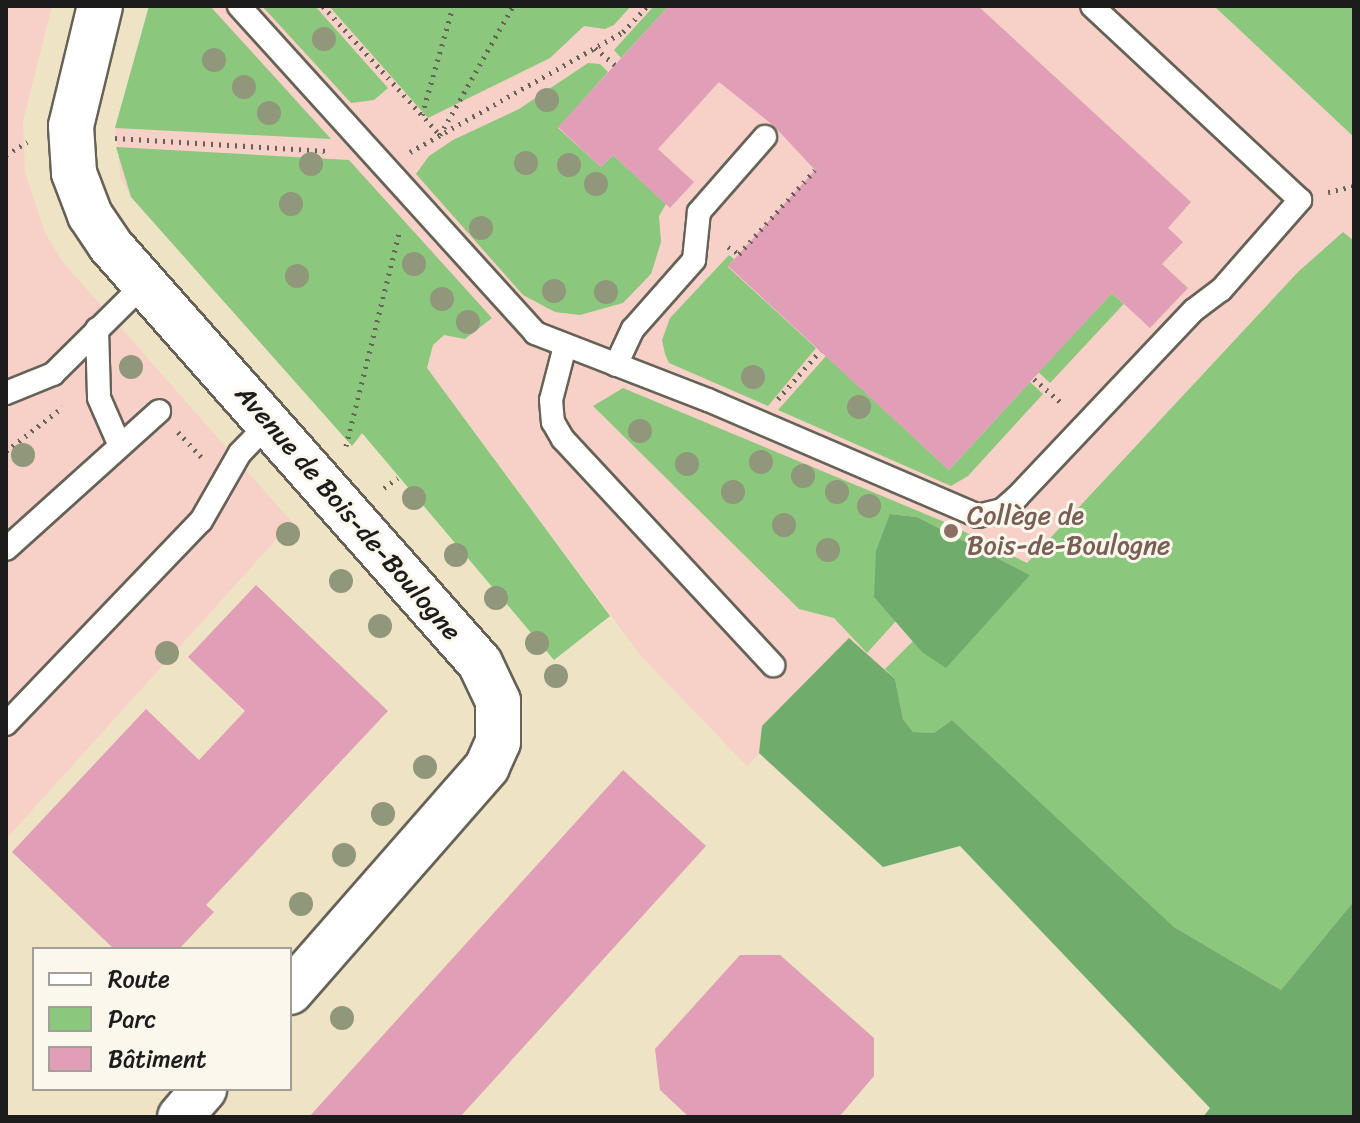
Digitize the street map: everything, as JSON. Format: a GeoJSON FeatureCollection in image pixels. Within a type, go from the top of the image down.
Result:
{"type":"FeatureCollection","features":[{"type":"Feature","properties":{"kind":"street","name":"Avenue de Bois-de-Boulogne"},"geometry":{"type":"LineString","coordinates":[[100,6],[72,114],[74,173],[100,231],[480,663],[494,687],[501,714],[498,742],[479,778],[292,990]]}},
{"type":"Feature","properties":{"kind":"street"},"geometry":{"type":"LineString","coordinates":[[180,1117],[202,1091]]}},
{"type":"Feature","properties":{"kind":"lane"},"geometry":{"type":"LineString","coordinates":[[239,6],[521,321],[565,346],[968,513],[1002,510],[1194,310],[1221,290],[1300,200],[1092,6]]}},
{"type":"Feature","properties":{"kind":"lane"},"geometry":{"type":"LineString","coordinates":[[616,365],[633,329],[694,260],[699,212],[765,137]]}},
{"type":"Feature","properties":{"kind":"lane"},"geometry":{"type":"LineString","coordinates":[[6,393],[53,374],[145,283]]}},
{"type":"Feature","properties":{"kind":"lane"},"geometry":{"type":"LineString","coordinates":[[97,329],[99,398],[120,446]]}},
{"type":"Feature","properties":{"kind":"lane"},"geometry":{"type":"LineString","coordinates":[[565,346],[551,400],[553,422],[563,439],[773,665]]}},
{"type":"Feature","properties":{"kind":"lane"},"geometry":{"type":"LineString","coordinates":[[6,549],[159,411]]}},
{"type":"Feature","properties":{"kind":"lane"},"geometry":{"type":"LineString","coordinates":[[6,724],[201,521],[240,453],[269,423]]}},
{"type":"Feature","properties":{"kind":"path"},"geometry":{"type":"LineString","coordinates":[[323,6],[440,135]]}},
{"type":"Feature","properties":{"kind":"path"},"geometry":{"type":"LineString","coordinates":[[422,116],[453,6]]}},
{"type":"Feature","properties":{"kind":"path"},"geometry":{"type":"LineString","coordinates":[[440,135],[513,6]]}},
{"type":"Feature","properties":{"kind":"path"},"geometry":{"type":"LineString","coordinates":[[405,155],[623,32],[647,6]]}},
{"type":"Feature","properties":{"kind":"path"},"geometry":{"type":"LineString","coordinates":[[595,48],[615,65]]}},
{"type":"Feature","properties":{"kind":"path"},"geometry":{"type":"LineString","coordinates":[[110,137],[342,153]]}},
{"type":"Feature","properties":{"kind":"path"},"geometry":{"type":"LineString","coordinates":[[6,155],[27,142]]}},
{"type":"Feature","properties":{"kind":"path"},"geometry":{"type":"LineString","coordinates":[[733,248],[739,254],[815,170]]}},
{"type":"Feature","properties":{"kind":"path"},"geometry":{"type":"LineString","coordinates":[[346,446],[402,218]]}},
{"type":"Feature","properties":{"kind":"path"},"geometry":{"type":"LineString","coordinates":[[773,404],[820,351]]}},
{"type":"Feature","properties":{"kind":"path"},"geometry":{"type":"LineString","coordinates":[[1034,379],[1046,390]]}},
{"type":"Feature","properties":{"kind":"path"},"geometry":{"type":"LineString","coordinates":[[6,451],[75,398]]}},
{"type":"Feature","properties":{"kind":"path"},"geometry":{"type":"LineString","coordinates":[[159,411],[223,482]]}},
{"type":"Feature","properties":{"kind":"path"},"geometry":{"type":"LineString","coordinates":[[384,488],[398,478]]}},
{"type":"Feature","properties":{"kind":"shaded area"},"geometry":{"type":"Polygon","coordinates":[[[6,6],[52,6],[23,121],[25,173],[45,233],[62,261],[292,522],[6,839],[6,6]]]}},
{"type":"Feature","properties":{"kind":"shaded area","name":"Collège de Bois-de-Boulogne"},"geometry":{"type":"Polygon","coordinates":[[[149,6],[1354,6],[1354,945],[1211,1108],[960,845],[883,867],[759,754],[747,766],[641,656],[427,368],[352,446],[131,197],[121,179],[115,128],[149,6]]]}},
{"type":"Feature","properties":{"kind":"green space"},"geometry":{"type":"Polygon","coordinates":[[[149,6],[210,6],[331,139],[115,128],[149,6]]]}},
{"type":"Feature","properties":{"kind":"green space"},"geometry":{"type":"Polygon","coordinates":[[[262,6],[315,6],[388,88],[374,100],[351,103],[262,6]]]}},
{"type":"Feature","properties":{"kind":"green space"},"geometry":{"type":"Polygon","coordinates":[[[329,6],[631,6],[614,25],[605,29],[584,26],[550,58],[428,118],[329,6]]]}},
{"type":"Feature","properties":{"kind":"green space"},"geometry":{"type":"Polygon","coordinates":[[[654,6],[669,6],[621,58],[614,50],[654,6]]]}},
{"type":"Feature","properties":{"kind":"green space"},"geometry":{"type":"Polygon","coordinates":[[[1214,6],[1354,6],[1354,137],[1214,6]]]}},
{"type":"Feature","properties":{"kind":"green space"},"geometry":{"type":"Polygon","coordinates":[[[588,63],[600,64],[608,72],[558,128],[601,167],[613,155],[666,204],[659,216],[661,242],[651,274],[623,303],[580,315],[555,312],[523,295],[416,174],[429,156],[453,140],[519,109],[588,63]]]}},
{"type":"Feature","properties":{"kind":"green space"},"geometry":{"type":"Polygon","coordinates":[[[116,147],[349,160],[492,318],[465,339],[444,335],[433,345],[427,368],[610,616],[554,660],[362,433],[352,446],[131,197],[116,147]]]}},
{"type":"Feature","properties":{"kind":"green space"},"geometry":{"type":"Polygon","coordinates":[[[1343,232],[1354,241],[1354,901],[1281,990],[1174,927],[952,720],[934,733],[913,732],[903,719],[895,679],[885,669],[914,640],[922,652],[1030,575],[917,517],[890,514],[874,596],[896,621],[867,653],[834,618],[799,609],[593,406],[623,388],[947,523],[1027,563],[1298,272],[1343,232]]]}},
{"type":"Feature","properties":{"kind":"green space"},"geometry":{"type":"Polygon","coordinates":[[[729,255],[734,259],[728,267],[816,348],[768,406],[669,363],[665,354],[662,340],[670,318],[729,255]]]}},
{"type":"Feature","properties":{"kind":"green space"},"geometry":{"type":"Polygon","coordinates":[[[1112,293],[1124,304],[1050,383],[1038,372],[1112,293]]]}},
{"type":"Feature","properties":{"kind":"green space"},"geometry":{"type":"Polygon","coordinates":[[[826,356],[949,470],[1030,382],[1043,394],[968,476],[951,486],[778,410],[826,356]]]}},
{"type":"Feature","properties":{"kind":"green space"},"geometry":{"type":"Polygon","coordinates":[[[890,514],[917,517],[1030,575],[946,668],[922,652],[874,597],[876,551],[890,514]]]}},
{"type":"Feature","properties":{"kind":"green space"},"geometry":{"type":"Polygon","coordinates":[[[849,638],[895,679],[903,719],[913,732],[934,733],[952,720],[1174,927],[1281,990],[1354,901],[1354,1117],[1203,1117],[1210,1108],[960,846],[883,867],[759,753],[762,726],[849,638]]]}},
{"type":"Feature","properties":{"kind":"building"},"geometry":{"type":"Polygon","coordinates":[[[669,6],[978,6],[1191,202],[1168,228],[1183,242],[1162,264],[1188,288],[1150,328],[1112,293],[949,470],[728,266],[815,170],[774,126],[719,82],[658,149],[694,182],[670,208],[613,155],[601,167],[558,127],[669,6]]]}},
{"type":"Feature","properties":{"kind":"building"},"geometry":{"type":"Polygon","coordinates":[[[256,585],[388,711],[206,905],[214,912],[181,947],[112,947],[12,852],[146,709],[199,760],[245,711],[188,657],[256,585]]]}},
{"type":"Feature","properties":{"kind":"building"},"geometry":{"type":"Polygon","coordinates":[[[623,770],[706,846],[460,1117],[309,1117],[623,770]]]}},
{"type":"Feature","properties":{"kind":"building"},"geometry":{"type":"Polygon","coordinates":[[[740,955],[780,955],[874,1038],[874,1076],[839,1117],[689,1117],[660,1090],[655,1049],[740,955]]]}},
{"type":"Feature","properties":{"kind":"place","name":"Collège de Bois-de-Boulogne"},"geometry":{"type":"Point","coordinates":[951,531]}}]}
